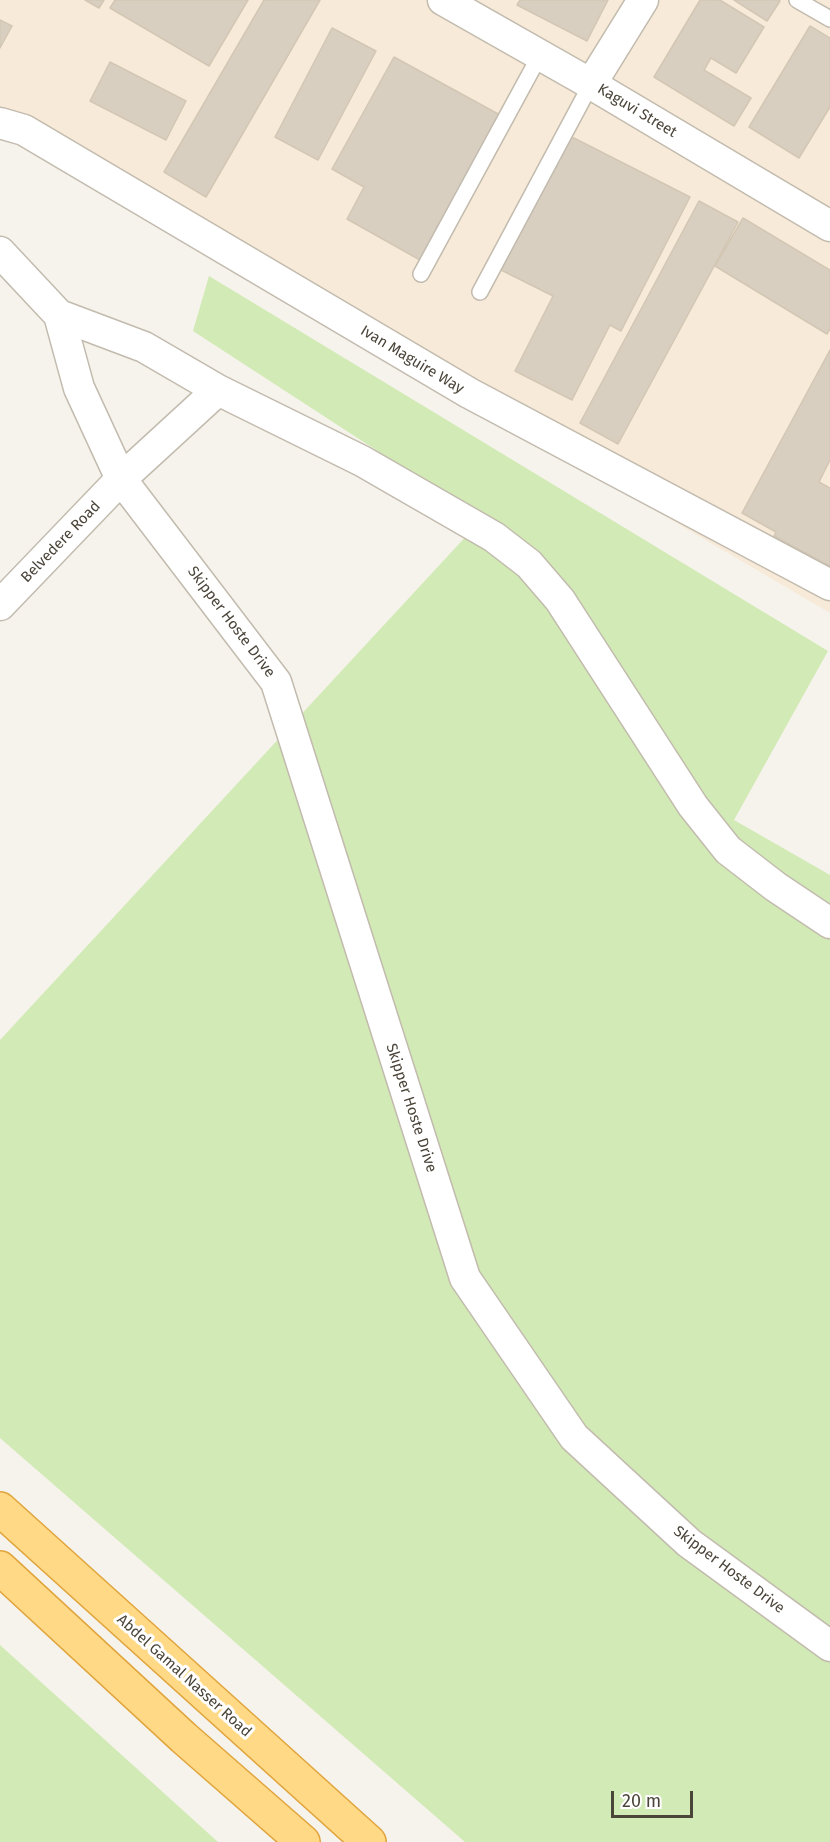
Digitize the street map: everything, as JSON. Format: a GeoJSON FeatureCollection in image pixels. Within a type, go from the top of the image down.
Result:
{"type":"FeatureCollection","features":[{"type":"Feature","properties":{"kind":"highway","name":"Abdel Gamal Nasser Road"},"geometry":{"type":"LineString","coordinates":[[0,1509],[369,1842]]}},
{"type":"Feature","properties":{"kind":"highway"},"geometry":{"type":"LineString","coordinates":[[0,1568],[184,1738],[303,1842]]}},
{"type":"Feature","properties":{"kind":"street","name":"Kaguvi Street"},"geometry":{"type":"LineString","coordinates":[[443,0],[591,84],[830,226]]}},
{"type":"Feature","properties":{"kind":"street"},"geometry":{"type":"LineString","coordinates":[[591,84],[644,0]]}},
{"type":"Feature","properties":{"kind":"street","name":"Ivan Maguire Way"},"geometry":{"type":"LineString","coordinates":[[0,123],[24,130],[469,393],[830,585]]}},
{"type":"Feature","properties":{"kind":"street","name":"Skipper Hoste Drive"},"geometry":{"type":"LineString","coordinates":[[0,252],[59,315],[144,347],[218,390],[362,461],[494,537],[529,564],[560,600],[693,806],[728,850],[776,887],[830,923]]}},
{"type":"Feature","properties":{"kind":"street","name":"Skipper Hoste Drive"},"geometry":{"type":"LineString","coordinates":[[59,315],[79,388],[121,479],[276,682],[465,1278],[574,1437],[689,1543],[830,1646]]}},
{"type":"Feature","properties":{"kind":"street"},"geometry":{"type":"LineString","coordinates":[[121,479],[218,390]]}},
{"type":"Feature","properties":{"kind":"street","name":"Belvedere Road"},"geometry":{"type":"LineString","coordinates":[[0,605],[121,479]]}},
{"type":"Feature","properties":{"kind":"lane"},"geometry":{"type":"LineString","coordinates":[[797,0],[830,19]]}},
{"type":"Feature","properties":{"kind":"lane"},"geometry":{"type":"LineString","coordinates":[[421,274],[540,55]]}},
{"type":"Feature","properties":{"kind":"lane"},"geometry":{"type":"LineString","coordinates":[[480,292],[591,84]]}},
{"type":"Feature","properties":{"kind":"shaded area"},"geometry":{"type":"Polygon","coordinates":[[[0,0],[830,0],[830,613],[0,126],[0,0]]]}},
{"type":"Feature","properties":{"kind":"green space"},"geometry":{"type":"Polygon","coordinates":[[[209,276],[828,651],[734,820],[830,875],[830,1842],[465,1842],[0,1438],[0,1040],[482,519],[193,331],[209,276]]]}},
{"type":"Feature","properties":{"kind":"green space"},"geometry":{"type":"Polygon","coordinates":[[[0,1645],[218,1842],[0,1842],[0,1645]]]}},
{"type":"Feature","properties":{"kind":"building"},"geometry":{"type":"Polygon","coordinates":[[[85,0],[104,0],[99,8],[85,0]]]}},
{"type":"Feature","properties":{"kind":"building"},"geometry":{"type":"Polygon","coordinates":[[[115,0],[248,0],[209,66],[110,8],[115,0]]]}},
{"type":"Feature","properties":{"kind":"building"},"geometry":{"type":"Polygon","coordinates":[[[264,0],[320,0],[206,197],[164,172],[264,0]]]}},
{"type":"Feature","properties":{"kind":"building"},"geometry":{"type":"Polygon","coordinates":[[[520,0],[608,0],[587,41],[517,5],[520,0]]]}},
{"type":"Feature","properties":{"kind":"building"},"geometry":{"type":"Polygon","coordinates":[[[700,0],[720,0],[764,27],[736,73],[711,58],[704,70],[751,98],[734,126],[654,77],[700,0]]]}},
{"type":"Feature","properties":{"kind":"building"},"geometry":{"type":"Polygon","coordinates":[[[734,0],[778,0],[780,1],[767,21],[734,0]]]}},
{"type":"Feature","properties":{"kind":"building"},"geometry":{"type":"Polygon","coordinates":[[[0,20],[12,26],[0,48],[0,20]]]}},
{"type":"Feature","properties":{"kind":"building"},"geometry":{"type":"Polygon","coordinates":[[[810,26],[830,38],[830,107],[799,158],[749,127],[810,26]]]}},
{"type":"Feature","properties":{"kind":"building"},"geometry":{"type":"Polygon","coordinates":[[[332,28],[376,51],[318,160],[275,137],[332,28]]]}},
{"type":"Feature","properties":{"kind":"building"},"geometry":{"type":"Polygon","coordinates":[[[394,57],[500,115],[420,260],[347,219],[364,187],[332,169],[394,57]]]}},
{"type":"Feature","properties":{"kind":"building"},"geometry":{"type":"Polygon","coordinates":[[[110,62],[186,101],[166,140],[90,101],[110,62]]]}},
{"type":"Feature","properties":{"kind":"building"},"geometry":{"type":"Polygon","coordinates":[[[566,134],[690,197],[621,331],[610,325],[572,400],[515,371],[553,296],[497,268],[566,134]]]}},
{"type":"Feature","properties":{"kind":"building"},"geometry":{"type":"Polygon","coordinates":[[[699,201],[738,222],[618,444],[580,423],[699,201]]]}},
{"type":"Feature","properties":{"kind":"building"},"geometry":{"type":"Polygon","coordinates":[[[743,218],[830,270],[830,329],[827,334],[715,266],[743,218]]]}},
{"type":"Feature","properties":{"kind":"building"},"geometry":{"type":"Polygon","coordinates":[[[830,350],[830,460],[819,482],[830,488],[830,566],[774,536],[776,532],[742,513],[830,350]]]}}]}
